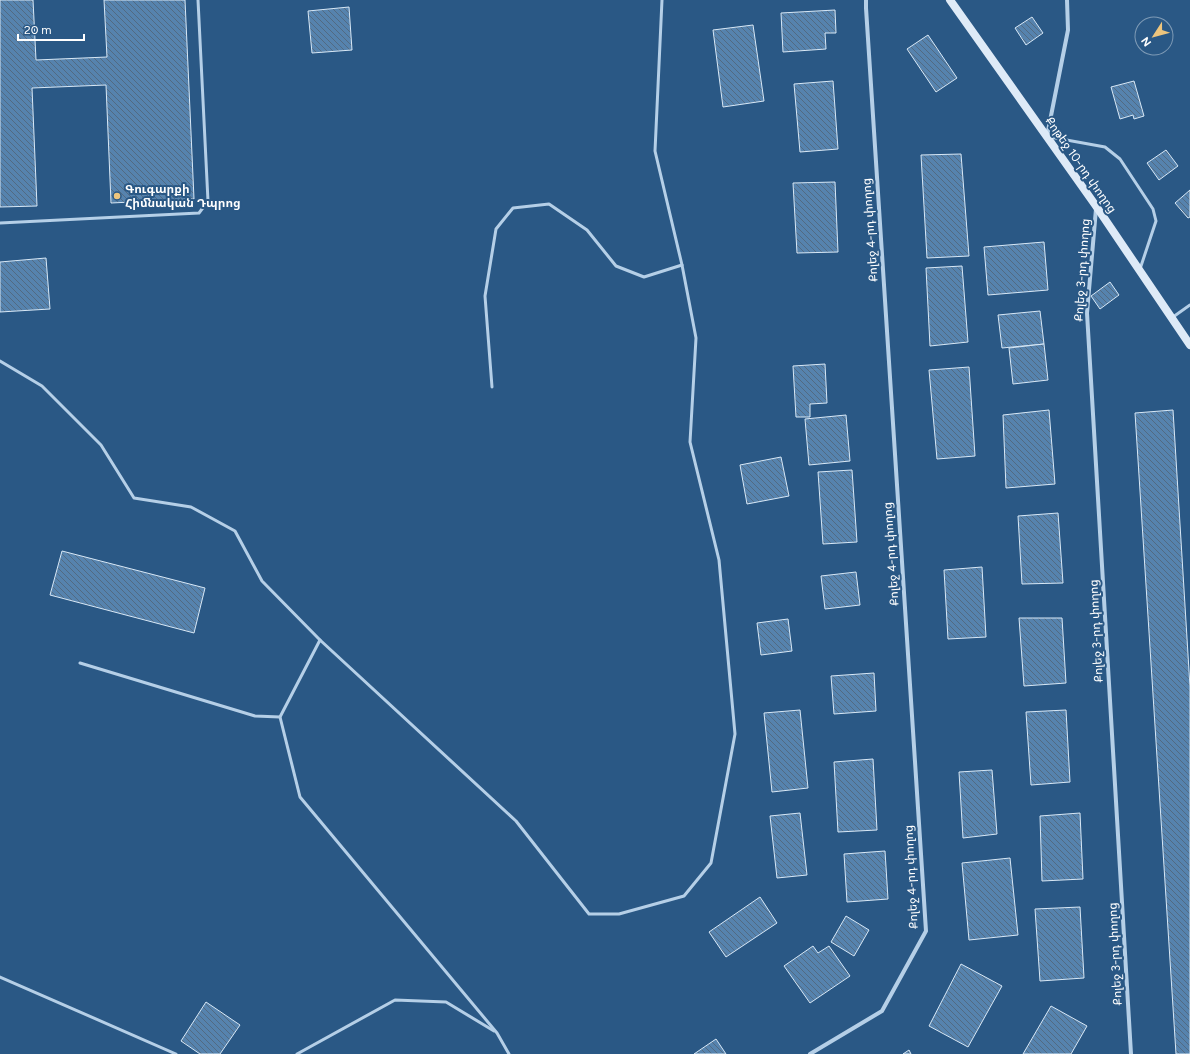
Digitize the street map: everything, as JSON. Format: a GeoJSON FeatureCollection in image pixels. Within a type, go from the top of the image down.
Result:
{"type":"FeatureCollection","features":[{"type":"Feature","properties":{"kind":"street","name":"Քոլեջ 4-րդ փողոց"},"geometry":{"type":"LineString","coordinates":[[810,1054],[882,1011],[926,932],[866,0]]}},
{"type":"Feature","properties":{"kind":"street","name":"Քոթեջ 10-րդ փողոց"},"geometry":{"type":"LineString","coordinates":[[950,0],[1096,206],[1190,345]]}},
{"type":"Feature","properties":{"kind":"street"},"geometry":{"type":"LineString","coordinates":[[1047,137],[1068,30],[1067,0]]}},
{"type":"Feature","properties":{"kind":"street","name":"Քոլեջ 3-րդ փողոց"},"geometry":{"type":"LineString","coordinates":[[1096,206],[1088,312],[1131,1054]]}},
{"type":"Feature","properties":{"kind":"lane"},"geometry":{"type":"LineString","coordinates":[[0,223],[199,213],[208,201],[198,0]]}},
{"type":"Feature","properties":{"kind":"lane"},"geometry":{"type":"LineString","coordinates":[[0,361],[42,386],[101,445],[134,498],[191,507],[235,531],[262,581],[320,640],[516,821],[589,914],[619,914],[684,896],[711,863],[735,734],[719,560],[690,442],[696,338],[682,265],[655,151],[662,0]]}},
{"type":"Feature","properties":{"kind":"lane"},"geometry":{"type":"LineString","coordinates":[[1047,137],[1105,147],[1120,159],[1153,208],[1156,221],[1140,271]]}},
{"type":"Feature","properties":{"kind":"lane"},"geometry":{"type":"LineString","coordinates":[[492,387],[485,296],[496,229],[513,208],[549,204],[587,230],[616,266],[644,277],[682,265]]}},
{"type":"Feature","properties":{"kind":"lane"},"geometry":{"type":"LineString","coordinates":[[1172,318],[1190,305]]}},
{"type":"Feature","properties":{"kind":"lane"},"geometry":{"type":"LineString","coordinates":[[320,640],[280,717],[300,797],[498,1033],[509,1054]]}},
{"type":"Feature","properties":{"kind":"lane"},"geometry":{"type":"LineString","coordinates":[[80,664],[255,716],[280,717]]}},
{"type":"Feature","properties":{"kind":"lane"},"geometry":{"type":"LineString","coordinates":[[0,977],[176,1054]]}},
{"type":"Feature","properties":{"kind":"lane"},"geometry":{"type":"LineString","coordinates":[[297,1054],[395,1000],[446,1002],[498,1033]]}},
{"type":"Feature","properties":{"kind":"building"},"geometry":{"type":"Polygon","coordinates":[[[0,0],[33,0],[36,60],[107,57],[104,0],[185,0],[194,199],[111,203],[106,85],[32,88],[37,206],[0,207],[0,0]]]}},
{"type":"Feature","properties":{"kind":"building"},"geometry":{"type":"Polygon","coordinates":[[[349,7],[352,50],[312,53],[308,11],[349,7]]]}},
{"type":"Feature","properties":{"kind":"building"},"geometry":{"type":"Polygon","coordinates":[[[835,10],[836,33],[825,33],[826,49],[783,52],[781,13],[835,10]]]}},
{"type":"Feature","properties":{"kind":"building"},"geometry":{"type":"Polygon","coordinates":[[[1032,17],[1043,33],[1026,45],[1015,28],[1032,17]]]}},
{"type":"Feature","properties":{"kind":"building"},"geometry":{"type":"Polygon","coordinates":[[[753,25],[764,101],[723,107],[713,30],[753,25]]]}},
{"type":"Feature","properties":{"kind":"building"},"geometry":{"type":"Polygon","coordinates":[[[928,35],[957,78],[936,92],[907,49],[928,35]]]}},
{"type":"Feature","properties":{"kind":"building"},"geometry":{"type":"Polygon","coordinates":[[[833,81],[838,149],[800,152],[794,84],[833,81]]]}},
{"type":"Feature","properties":{"kind":"building"},"geometry":{"type":"Polygon","coordinates":[[[1134,81],[1144,116],[1134,119],[1133,115],[1120,119],[1111,87],[1134,81]]]}},
{"type":"Feature","properties":{"kind":"building"},"geometry":{"type":"Polygon","coordinates":[[[1166,150],[1178,166],[1159,180],[1147,163],[1166,150]]]}},
{"type":"Feature","properties":{"kind":"building"},"geometry":{"type":"Polygon","coordinates":[[[961,154],[969,256],[927,258],[921,155],[961,154]]]}},
{"type":"Feature","properties":{"kind":"building"},"geometry":{"type":"Polygon","coordinates":[[[835,182],[838,252],[797,253],[793,183],[835,182]]]}},
{"type":"Feature","properties":{"kind":"building"},"geometry":{"type":"Polygon","coordinates":[[[1190,190],[1190,217],[1188,218],[1175,203],[1190,190]]]}},
{"type":"Feature","properties":{"kind":"building"},"geometry":{"type":"Polygon","coordinates":[[[1044,242],[1048,290],[988,295],[984,247],[1044,242]]]}},
{"type":"Feature","properties":{"kind":"building"},"geometry":{"type":"Polygon","coordinates":[[[46,258],[50,309],[0,312],[0,262],[46,258]]]}},
{"type":"Feature","properties":{"kind":"building"},"geometry":{"type":"Polygon","coordinates":[[[962,266],[968,342],[930,346],[926,268],[962,266]]]}},
{"type":"Feature","properties":{"kind":"building"},"geometry":{"type":"Polygon","coordinates":[[[1110,282],[1119,295],[1100,309],[1091,296],[1110,282]]]}},
{"type":"Feature","properties":{"kind":"building"},"geometry":{"type":"Polygon","coordinates":[[[1040,311],[1044,344],[1002,348],[998,315],[1040,311]]]}},
{"type":"Feature","properties":{"kind":"building"},"geometry":{"type":"Polygon","coordinates":[[[1044,344],[1048,380],[1013,384],[1009,348],[1044,344]]]}},
{"type":"Feature","properties":{"kind":"building"},"geometry":{"type":"Polygon","coordinates":[[[825,364],[827,403],[810,404],[810,417],[796,417],[793,366],[825,364]]]}},
{"type":"Feature","properties":{"kind":"building"},"geometry":{"type":"Polygon","coordinates":[[[969,367],[975,456],[937,459],[929,370],[969,367]]]}},
{"type":"Feature","properties":{"kind":"building"},"geometry":{"type":"Polygon","coordinates":[[[1049,410],[1055,484],[1006,488],[1003,415],[1049,410]]]}},
{"type":"Feature","properties":{"kind":"building"},"geometry":{"type":"Polygon","coordinates":[[[1173,410],[1190,687],[1190,1054],[1176,1054],[1135,413],[1173,410]]]}},
{"type":"Feature","properties":{"kind":"building"},"geometry":{"type":"Polygon","coordinates":[[[846,415],[850,461],[809,465],[805,419],[846,415]]]}},
{"type":"Feature","properties":{"kind":"building"},"geometry":{"type":"Polygon","coordinates":[[[781,457],[789,496],[747,504],[740,465],[781,457]]]}},
{"type":"Feature","properties":{"kind":"building"},"geometry":{"type":"Polygon","coordinates":[[[852,470],[857,542],[823,544],[818,472],[852,470]]]}},
{"type":"Feature","properties":{"kind":"building"},"geometry":{"type":"Polygon","coordinates":[[[1058,513],[1063,583],[1022,584],[1018,516],[1058,513]]]}},
{"type":"Feature","properties":{"kind":"building"},"geometry":{"type":"Polygon","coordinates":[[[62,551],[205,588],[194,633],[50,595],[62,551]]]}},
{"type":"Feature","properties":{"kind":"building"},"geometry":{"type":"Polygon","coordinates":[[[982,567],[986,637],[948,639],[944,570],[982,567]]]}},
{"type":"Feature","properties":{"kind":"building"},"geometry":{"type":"Polygon","coordinates":[[[856,572],[860,605],[825,609],[821,576],[856,572]]]}},
{"type":"Feature","properties":{"kind":"building"},"geometry":{"type":"Polygon","coordinates":[[[1019,618],[1062,618],[1066,683],[1024,686],[1019,618]]]}},
{"type":"Feature","properties":{"kind":"building"},"geometry":{"type":"Polygon","coordinates":[[[788,619],[792,651],[761,655],[757,623],[788,619]]]}},
{"type":"Feature","properties":{"kind":"building"},"geometry":{"type":"Polygon","coordinates":[[[874,673],[876,711],[834,714],[831,676],[874,673]]]}},
{"type":"Feature","properties":{"kind":"building"},"geometry":{"type":"Polygon","coordinates":[[[800,710],[808,788],[772,792],[764,713],[800,710]]]}},
{"type":"Feature","properties":{"kind":"building"},"geometry":{"type":"Polygon","coordinates":[[[1066,710],[1070,782],[1031,785],[1026,712],[1066,710]]]}},
{"type":"Feature","properties":{"kind":"building"},"geometry":{"type":"Polygon","coordinates":[[[873,759],[877,830],[838,832],[834,762],[873,759]]]}},
{"type":"Feature","properties":{"kind":"building"},"geometry":{"type":"Polygon","coordinates":[[[992,770],[997,834],[963,838],[959,772],[992,770]]]}},
{"type":"Feature","properties":{"kind":"building"},"geometry":{"type":"Polygon","coordinates":[[[800,813],[807,875],[777,878],[770,816],[800,813]]]}},
{"type":"Feature","properties":{"kind":"building"},"geometry":{"type":"Polygon","coordinates":[[[1080,813],[1083,879],[1042,881],[1040,816],[1080,813]]]}},
{"type":"Feature","properties":{"kind":"building"},"geometry":{"type":"Polygon","coordinates":[[[885,851],[888,899],[847,902],[844,854],[885,851]]]}},
{"type":"Feature","properties":{"kind":"building"},"geometry":{"type":"Polygon","coordinates":[[[1010,858],[1018,935],[969,940],[962,863],[1010,858]]]}},
{"type":"Feature","properties":{"kind":"building"},"geometry":{"type":"Polygon","coordinates":[[[760,897],[777,923],[726,957],[709,932],[760,897]]]}},
{"type":"Feature","properties":{"kind":"building"},"geometry":{"type":"Polygon","coordinates":[[[1080,907],[1084,978],[1040,981],[1035,909],[1080,907]]]}},
{"type":"Feature","properties":{"kind":"building"},"geometry":{"type":"Polygon","coordinates":[[[846,916],[869,930],[854,956],[831,942],[846,916]]]}},
{"type":"Feature","properties":{"kind":"building"},"geometry":{"type":"Polygon","coordinates":[[[813,946],[818,953],[829,946],[850,976],[810,1003],[784,966],[813,946]]]}},
{"type":"Feature","properties":{"kind":"building"},"geometry":{"type":"Polygon","coordinates":[[[961,964],[1002,986],[968,1047],[929,1026],[961,964]]]}},
{"type":"Feature","properties":{"kind":"building"},"geometry":{"type":"Polygon","coordinates":[[[206,1002],[240,1025],[220,1054],[200,1054],[181,1041],[206,1002]]]}},
{"type":"Feature","properties":{"kind":"building"},"geometry":{"type":"Polygon","coordinates":[[[1051,1006],[1087,1026],[1071,1054],[1023,1054],[1051,1006]]]}},
{"type":"Feature","properties":{"kind":"building"},"geometry":{"type":"Polygon","coordinates":[[[716,1039],[726,1054],[694,1054],[716,1039]]]}},
{"type":"Feature","properties":{"kind":"building"},"geometry":{"type":"Polygon","coordinates":[[[909,1050],[911,1054],[903,1054],[909,1050]]]}},
{"type":"Feature","properties":{"kind":"place","name":"Գուգարքի Հիմնական Դպրոց"},"geometry":{"type":"Point","coordinates":[117,196]}}]}
